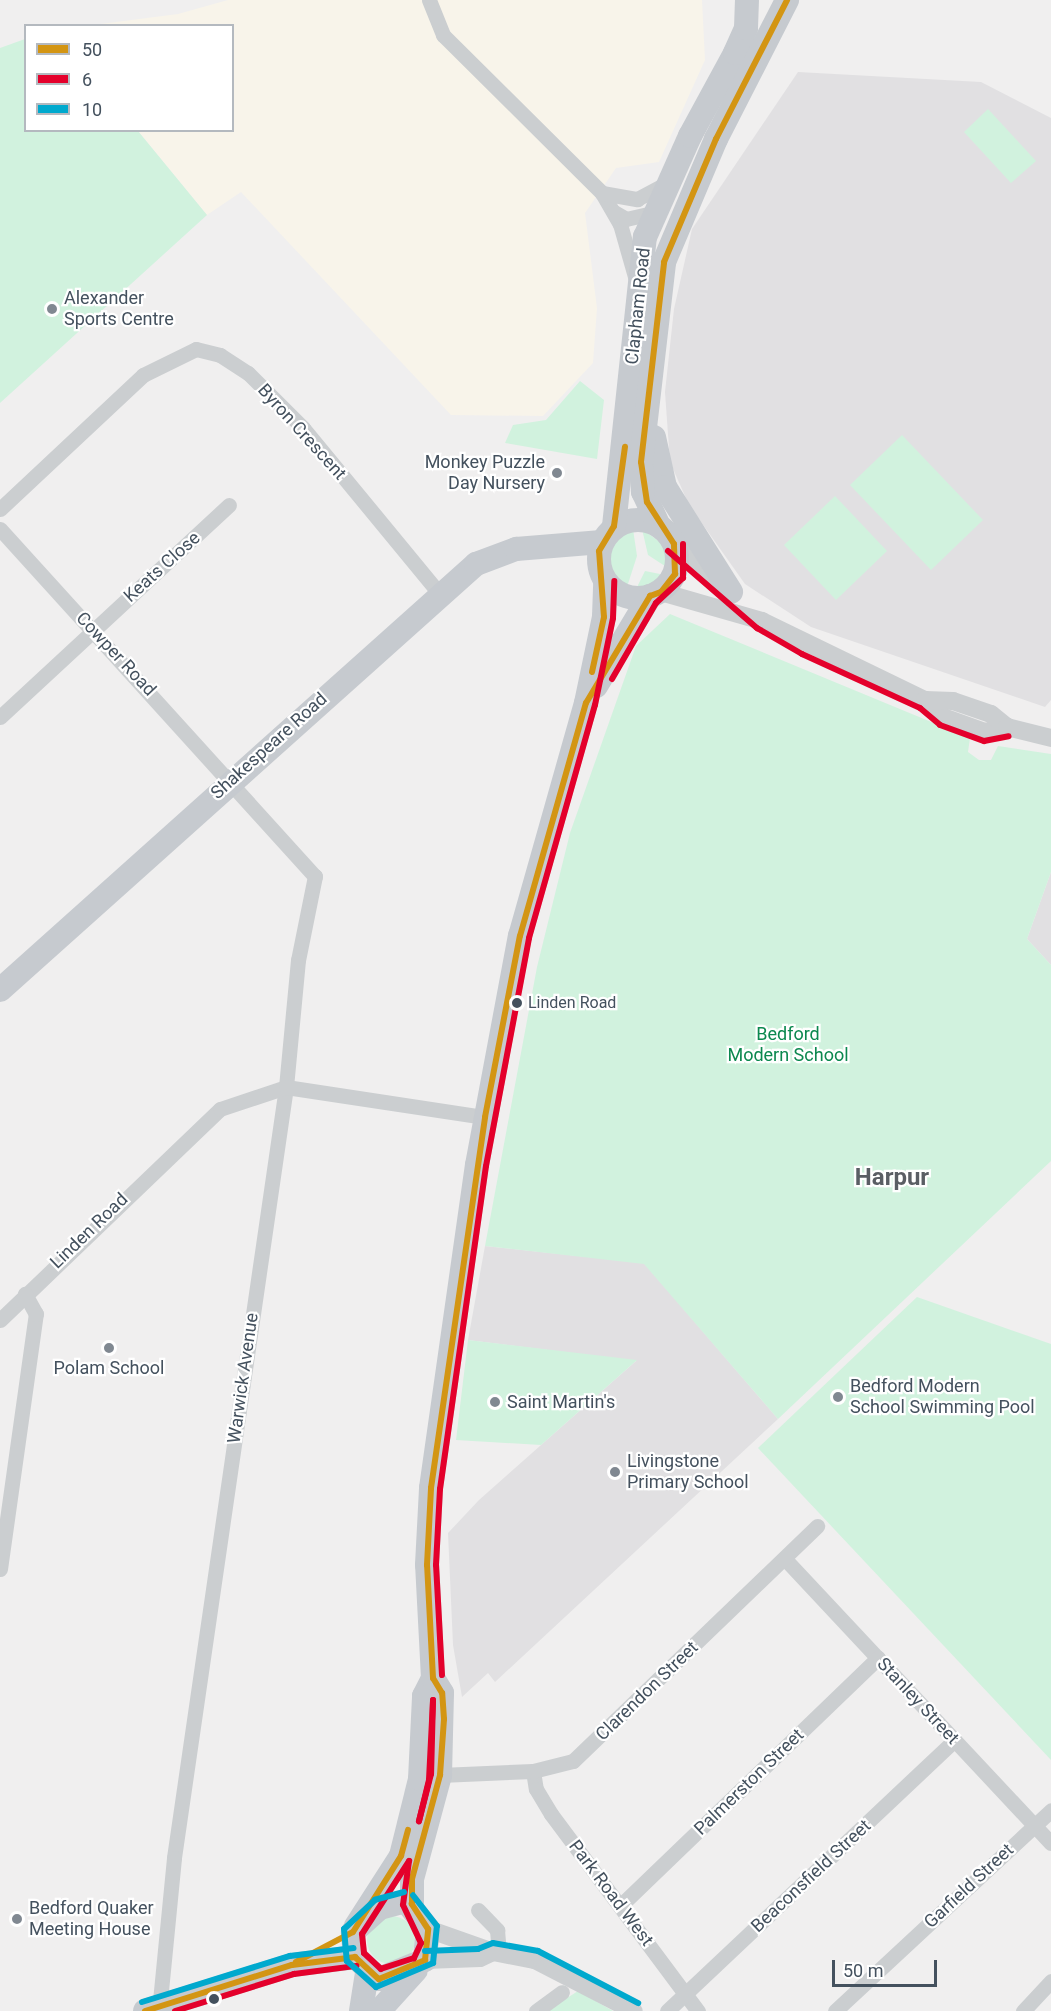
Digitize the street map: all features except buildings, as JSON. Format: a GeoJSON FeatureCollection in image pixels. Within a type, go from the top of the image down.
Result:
{"type":"FeatureCollection","features":[{"type":"Feature","properties":{"kind":"main road","name":"Clapham Road"},"geometry":{"type":"LineString","coordinates":[[608,534],[637,284],[653,213],[735,53],[746,28],[747,0]]}},
{"type":"Feature","properties":{"kind":"main road","name":"Clapham Road"},"geometry":{"type":"LineString","coordinates":[[659,526],[642,482],[664,262],[716,139],[787,0]]}},
{"type":"Feature","properties":{"kind":"main road"},"geometry":{"type":"LineString","coordinates":[[653,213],[668,204],[694,158],[716,139]]}},
{"type":"Feature","properties":{"kind":"main road"},"geometry":{"type":"LineString","coordinates":[[648,411],[665,487],[731,592]]}},
{"type":"Feature","properties":{"kind":"main road"},"geometry":{"type":"LineString","coordinates":[[379,2011],[422,1963],[428,1929],[412,1904],[412,1879],[440,1775],[443,1702],[433,1678],[426,1565],[431,1488],[485,1117],[520,936],[586,703],[604,617],[602,575],[608,534],[635,518],[659,526],[674,544],[675,574],[656,594],[586,703]]}},
{"type":"Feature","properties":{"kind":"main road","name":"Shakespeare Road"},"geometry":{"type":"LineString","coordinates":[[0,990],[232,779],[476,564],[516,549],[560,546],[608,534]]}},
{"type":"Feature","properties":{"kind":"main road"},"geometry":{"type":"LineString","coordinates":[[560,546],[602,575],[628,597],[656,594]]}},
{"type":"Feature","properties":{"kind":"main road"},"geometry":{"type":"LineString","coordinates":[[361,2011],[361,1965],[354,1929],[401,1856],[420,1779],[424,1696],[433,1678]]}},
{"type":"Feature","properties":{"kind":"main road"},"geometry":{"type":"LineString","coordinates":[[292,1965],[303,1954],[354,1929],[391,1903],[412,1904]]}},
{"type":"Feature","properties":{"kind":"main road"},"geometry":{"type":"LineString","coordinates":[[154,2010],[292,1965],[361,1965],[379,1979],[422,1963]]}},
{"type":"Feature","properties":{"kind":"street"},"geometry":{"type":"LineString","coordinates":[[429,0],[443,35],[602,193],[614,212],[637,284]]}},
{"type":"Feature","properties":{"kind":"street"},"geometry":{"type":"LineString","coordinates":[[602,193],[637,199],[667,183]]}},
{"type":"Feature","properties":{"kind":"street"},"geometry":{"type":"LineString","coordinates":[[614,212],[626,219],[653,213]]}},
{"type":"Feature","properties":{"kind":"street","name":"Byron Crescent"},"geometry":{"type":"LineString","coordinates":[[0,509],[143,375],[196,349],[220,355],[248,373],[303,428],[440,594]]}},
{"type":"Feature","properties":{"kind":"street","name":"Keats Close"},"geometry":{"type":"LineString","coordinates":[[0,717],[229,505]]}},
{"type":"Feature","properties":{"kind":"street","name":"Cowper Road"},"geometry":{"type":"LineString","coordinates":[[0,529],[232,779]]}},
{"type":"Feature","properties":{"kind":"street"},"geometry":{"type":"LineString","coordinates":[[674,544],[762,621]]}},
{"type":"Feature","properties":{"kind":"street"},"geometry":{"type":"LineString","coordinates":[[656,594],[762,621],[925,700],[953,701],[991,714],[1007,727],[1051,738]]}},
{"type":"Feature","properties":{"kind":"street","name":"Warwick Avenue"},"geometry":{"type":"LineString","coordinates":[[154,2010],[286,1087],[296,978],[315,876],[232,779]]}},
{"type":"Feature","properties":{"kind":"street","name":"Linden Road"},"geometry":{"type":"LineString","coordinates":[[0,1320],[200,1124],[220,1109],[286,1087],[485,1117]]}},
{"type":"Feature","properties":{"kind":"street"},"geometry":{"type":"LineString","coordinates":[[0,1569],[5,1497],[36,1314],[24,1294]]}},
{"type":"Feature","properties":{"kind":"street","name":"Clarendon Street"},"geometry":{"type":"LineString","coordinates":[[440,1775],[533,1771],[573,1761],[817,1526]]}},
{"type":"Feature","properties":{"kind":"street","name":"Stanley Street"},"geometry":{"type":"LineString","coordinates":[[785,1559],[1051,1842]]}},
{"type":"Feature","properties":{"kind":"street","name":"Palmerston Street"},"geometry":{"type":"LineString","coordinates":[[620,1906],[878,1658]]}},
{"type":"Feature","properties":{"kind":"street","name":"Beaconsfield Street"},"geometry":{"type":"LineString","coordinates":[[667,2011],[955,1740]]}},
{"type":"Feature","properties":{"kind":"street","name":"Park Road West"},"geometry":{"type":"LineString","coordinates":[[533,1771],[541,1797],[698,2011]]}},
{"type":"Feature","properties":{"kind":"street","name":"Garfield Street"},"geometry":{"type":"LineString","coordinates":[[835,2011],[1051,1810]]}},
{"type":"Feature","properties":{"kind":"street"},"geometry":{"type":"LineString","coordinates":[[478,1910],[497,1930],[496,1952]]}},
{"type":"Feature","properties":{"kind":"street"},"geometry":{"type":"LineString","coordinates":[[428,1929],[496,1952],[553,1966],[634,2011]]}},
{"type":"Feature","properties":{"kind":"street"},"geometry":{"type":"LineString","coordinates":[[422,1963],[480,1958],[496,1952]]}},
{"type":"Feature","properties":{"kind":"street"},"geometry":{"type":"LineString","coordinates":[[1023,2011],[1051,1981]]}},
{"type":"Feature","properties":{"kind":"street"},"geometry":{"type":"LineString","coordinates":[[537,2011],[562,1992]]}},
{"type":"Feature","properties":{"kind":"shaded area"},"geometry":{"type":"Polygon","coordinates":[[[228,0],[702,0],[705,60],[659,162],[616,168],[585,213],[597,308],[593,363],[543,416],[451,415],[241,192],[207,215],[139,132],[234,132],[234,24],[100,24],[178,14],[228,0]]]}},
{"type":"Feature","properties":{"kind":"shaded area"},"geometry":{"type":"Polygon","coordinates":[[[798,72],[981,82],[1051,118],[1051,700],[1045,707],[811,627],[745,584],[689,505],[670,462],[665,392],[674,309],[692,229],[798,72]]]}},
{"type":"Feature","properties":{"kind":"shaded area"},"geometry":{"type":"Polygon","coordinates":[[[1051,872],[1051,965],[1027,939],[1051,872]]]}},
{"type":"Feature","properties":{"kind":"shaded area","name":"Livingstone Primary School"},"geometry":{"type":"Polygon","coordinates":[[[485,1246],[644,1263],[778,1419],[495,1682],[488,1673],[462,1697],[453,1645],[448,1533],[479,1500],[636,1361],[468,1340],[485,1246]]]}},
{"type":"Feature","properties":{"kind":"green space","name":"Alexander Sports Centre"},"geometry":{"type":"Polygon","coordinates":[[[24,39],[24,132],[139,132],[207,215],[0,403],[0,48],[24,39]]]}},
{"type":"Feature","properties":{"kind":"green space"},"geometry":{"type":"Polygon","coordinates":[[[988,109],[1036,161],[1011,183],[964,132],[988,109]]]}},
{"type":"Feature","properties":{"kind":"green space"},"geometry":{"type":"Polygon","coordinates":[[[580,381],[604,400],[597,459],[505,443],[513,425],[546,420],[580,381]]]}},
{"type":"Feature","properties":{"kind":"green space"},"geometry":{"type":"Polygon","coordinates":[[[902,435],[983,520],[931,570],[850,485],[902,435]]]}},
{"type":"Feature","properties":{"kind":"green space"},"geometry":{"type":"Polygon","coordinates":[[[835,496],[887,551],[836,600],[784,545],[835,496]]]}},
{"type":"Feature","properties":{"kind":"green space"},"geometry":{"type":"Polygon","coordinates":[[[633,529],[637,556],[626,590],[614,581],[606,562],[614,538],[633,529]]]}},
{"type":"Feature","properties":{"kind":"green space"},"geometry":{"type":"Polygon","coordinates":[[[642,529],[667,547],[668,568],[648,555],[642,529]]]}},
{"type":"Feature","properties":{"kind":"green space"},"geometry":{"type":"Polygon","coordinates":[[[645,571],[665,575],[658,585],[635,591],[645,571]]]}},
{"type":"Feature","properties":{"kind":"green space","name":"Bedford Modern School"},"geometry":{"type":"Polygon","coordinates":[[[670,614],[970,738],[968,752],[979,760],[991,760],[998,746],[1051,754],[1051,872],[1027,939],[1051,965],[1051,1161],[778,1419],[644,1264],[485,1246],[537,967],[570,833],[636,646],[670,614]]]}},
{"type":"Feature","properties":{"kind":"green space"},"geometry":{"type":"Polygon","coordinates":[[[917,1297],[1051,1344],[1051,1760],[758,1448],[917,1297]]]}},
{"type":"Feature","properties":{"kind":"green space"},"geometry":{"type":"Polygon","coordinates":[[[468,1340],[637,1360],[541,1445],[456,1440],[468,1340]]]}},
{"type":"Feature","properties":{"kind":"green space"},"geometry":{"type":"Polygon","coordinates":[[[386,1916],[396,1916],[408,1923],[415,1935],[415,1945],[408,1957],[396,1964],[386,1964],[371,1953],[367,1945],[367,1935],[378,1920],[386,1916]]]}},
{"type":"Feature","properties":{"kind":"green space"},"geometry":{"type":"Polygon","coordinates":[[[578,1991],[613,2011],[547,2011],[578,1991]]]}},
{"type":"Feature","properties":{"kind":"transit line","name":"50"},"geometry":{"type":"LineString","coordinates":[[145,2011],[292,1965],[355,1957],[379,1979],[425,1960],[428,1929],[412,1904],[412,1879],[440,1775],[444,1719],[442,1693],[433,1678],[427,1565],[431,1488],[485,1117],[520,936],[586,703],[650,596],[661,592],[675,574],[674,544],[647,502],[641,462],[664,262],[716,139],[787,0]]}},
{"type":"Feature","properties":{"kind":"transit line","name":"50"},"geometry":{"type":"LineString","coordinates":[[592,672],[604,617],[599,551],[614,526],[625,447]]}},
{"type":"Feature","properties":{"kind":"transit line","name":"6"},"geometry":{"type":"LineString","coordinates":[[612,679],[656,603],[683,578],[683,544]]}},
{"type":"Feature","properties":{"kind":"transit line","name":"6"},"geometry":{"type":"LineString","coordinates":[[668,551],[757,628],[802,654],[920,708],[940,725],[984,741],[1009,736]]}},
{"type":"Feature","properties":{"kind":"transit line","name":"6"},"geometry":{"type":"LineString","coordinates":[[442,1675],[436,1565],[440,1489],[486,1166],[529,938],[595,705],[613,618],[614,581]]}},
{"type":"Feature","properties":{"kind":"transit line","name":"6"},"geometry":{"type":"LineString","coordinates":[[433,1700],[431,1774],[419,1821],[429,1780],[433,1700]]}},
{"type":"Feature","properties":{"kind":"transit line","name":"50"},"geometry":{"type":"LineString","coordinates":[[296,1962],[353,1932],[401,1856],[408,1830]]}},
{"type":"Feature","properties":{"kind":"transit line","name":"6"},"geometry":{"type":"LineString","coordinates":[[409,1861],[403,1905],[421,1943],[414,1958],[381,1969],[364,1953],[362,1934],[409,1861]]}},
{"type":"Feature","properties":{"kind":"transit line","name":"10"},"geometry":{"type":"LineString","coordinates":[[404,1892],[375,1900],[344,1929],[347,1961],[376,1987],[433,1963],[437,1926],[413,1895]]}},
{"type":"Feature","properties":{"kind":"transit line","name":"10"},"geometry":{"type":"LineString","coordinates":[[425,1951],[478,1949],[493,1943],[538,1951],[638,2003]]}},
{"type":"Feature","properties":{"kind":"transit line","name":"10"},"geometry":{"type":"LineString","coordinates":[[142,2002],[290,1956],[354,1948]]}},
{"type":"Feature","properties":{"kind":"transit line","name":"6"},"geometry":{"type":"LineString","coordinates":[[175,2011],[294,1974],[356,1966]]}},
{"type":"Feature","properties":{"kind":"place","name":"Alexander Sports Centre"},"geometry":{"type":"Point","coordinates":[52,309]}},
{"type":"Feature","properties":{"kind":"place","name":"Monkey Puzzle Day Nursery"},"geometry":{"type":"Point","coordinates":[557,473]}},
{"type":"Feature","properties":{"kind":"place","name":"Linden Road"},"geometry":{"type":"Point","coordinates":[517,1003]}},
{"type":"Feature","properties":{"kind":"place","name":"Polam School"},"geometry":{"type":"Point","coordinates":[109,1348]}},
{"type":"Feature","properties":{"kind":"place","name":"Bedford Modern School Swimming Pool"},"geometry":{"type":"Point","coordinates":[838,1397]}},
{"type":"Feature","properties":{"kind":"place","name":"Saint Martin's"},"geometry":{"type":"Point","coordinates":[495,1402]}},
{"type":"Feature","properties":{"kind":"place","name":"Livingstone Primary School"},"geometry":{"type":"Point","coordinates":[615,1472]}},
{"type":"Feature","properties":{"kind":"place","name":"Bedford Quaker Meeting House"},"geometry":{"type":"Point","coordinates":[17,1919]}},
{"type":"Feature","properties":{"kind":"district","name":"Harpur"},"geometry":{"type":"Point","coordinates":[892,1178]}}]}
